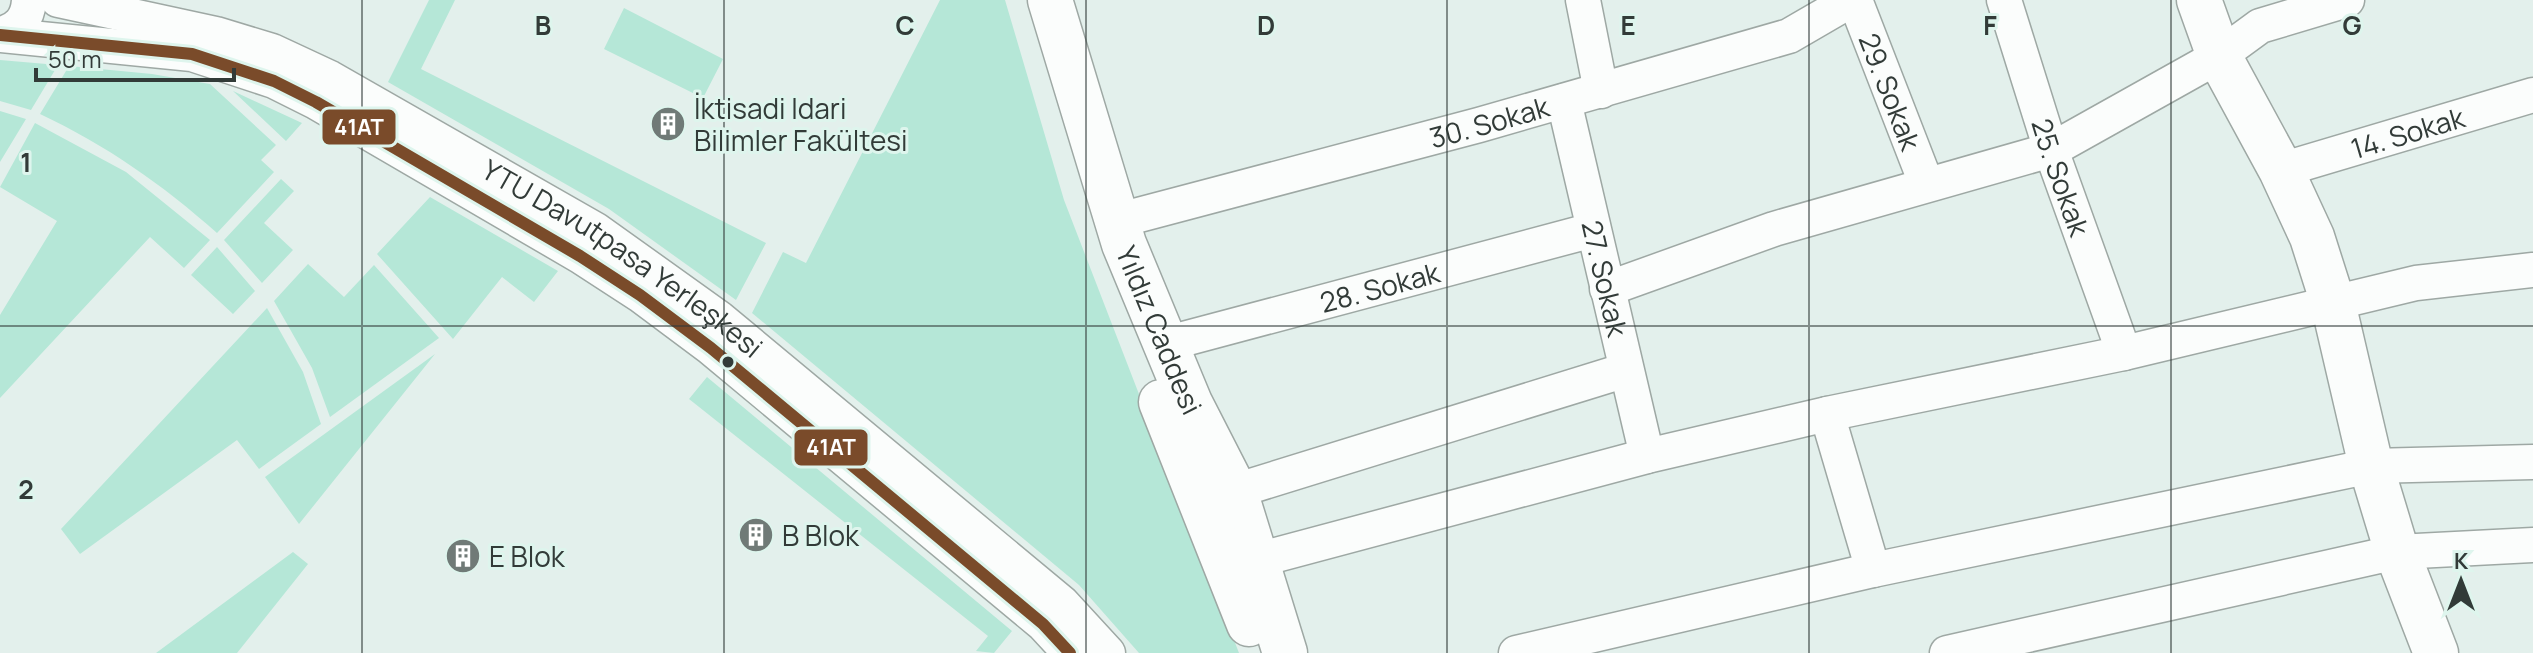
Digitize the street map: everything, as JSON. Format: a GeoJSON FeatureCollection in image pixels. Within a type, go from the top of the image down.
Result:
{"type":"FeatureCollection","features":[{"type":"Feature","properties":{"kind":"main road"},"geometry":{"type":"LineString","coordinates":[[2199,0],[2219,56],[2281,170],[2312,237],[2333,303],[2371,466],[2397,552],[2436,653]]}},
{"type":"Feature","properties":{"kind":"main road","name":"Yıldız Caddesi"},"geometry":{"type":"LineString","coordinates":[[1050,1],[1116,221],[1165,344],[1235,491],[1281,648]]}},
{"type":"Feature","properties":{"kind":"main road","name":"Yıldız Caddesi"},"geometry":{"type":"LineString","coordinates":[[1050,1],[1064,148],[1281,648]]}},
{"type":"Feature","properties":{"kind":"street","name":"YTU Davutpasa Yerleşkesi"},"geometry":{"type":"LineString","coordinates":[[0,35],[20,26],[29,0]]}},
{"type":"Feature","properties":{"kind":"street","name":"YTU Davutpasa Yerleşkesi"},"geometry":{"type":"LineString","coordinates":[[58,0],[216,34],[272,51],[330,78],[596,230],[729,327],[1062,603],[1108,653]]}},
{"type":"Feature","properties":{"kind":"street"},"geometry":{"type":"LineString","coordinates":[[1583,0],[1601,91]]}},
{"type":"Feature","properties":{"kind":"street","name":"30. Sokak"},"geometry":{"type":"LineString","coordinates":[[1116,221],[1601,91],[1789,36],[1853,0]]}},
{"type":"Feature","properties":{"kind":"street","name":"29. Sokak"},"geometry":{"type":"LineString","coordinates":[[1853,0],[1926,183]]}},
{"type":"Feature","properties":{"kind":"street","name":"25. Sokak"},"geometry":{"type":"LineString","coordinates":[[2004,0],[2051,150],[2124,353]]}},
{"type":"Feature","properties":{"kind":"street"},"geometry":{"type":"LineString","coordinates":[[1607,289],[1774,229],[1926,183],[2051,150],[2219,56],[2260,26],[2347,0]]}},
{"type":"Feature","properties":{"kind":"street","name":"YTU Davutpasa Yerleşkesi"},"geometry":{"type":"LineString","coordinates":[[0,35],[192,54],[274,81],[316,102],[580,256],[640,295],[711,348],[1043,624],[1070,653]]}},
{"type":"Feature","properties":{"kind":"street","name":"14. Sokak"},"geometry":{"type":"LineString","coordinates":[[2281,170],[2533,95]]}},
{"type":"Feature","properties":{"kind":"street","name":"27. Sokak"},"geometry":{"type":"LineString","coordinates":[[1564,101],[1647,456]]}},
{"type":"Feature","properties":{"kind":"street","name":"28. Sokak"},"geometry":{"type":"LineString","coordinates":[[1165,344],[1593,230]]}},
{"type":"Feature","properties":{"kind":"street"},"geometry":{"type":"LineString","coordinates":[[1257,560],[1647,456],[1827,414],[2124,353],[2172,339],[2416,283],[2533,270]]}},
{"type":"Feature","properties":{"kind":"street"},"geometry":{"type":"LineString","coordinates":[[1235,491],[1626,370]]}},
{"type":"Feature","properties":{"kind":"street"},"geometry":{"type":"LineString","coordinates":[[1827,414],[1873,570]]}},
{"type":"Feature","properties":{"kind":"street"},"geometry":{"type":"LineString","coordinates":[[1516,653],[1873,570],[2371,466],[2533,462]]}},
{"type":"Feature","properties":{"kind":"street"},"geometry":{"type":"LineString","coordinates":[[1947,653],[2397,552],[2533,545]]}},
{"type":"Feature","properties":{"kind":"green space"},"geometry":{"type":"Polygon","coordinates":[[[429,0],[455,0],[421,69],[766,243],[736,300],[609,209],[388,82],[429,0]]]}},
{"type":"Feature","properties":{"kind":"green space"},"geometry":{"type":"Polygon","coordinates":[[[940,0],[1005,0],[1064,200],[1239,653],[1139,653],[1079,585],[752,313],[783,252],[806,263],[940,0]]]}},
{"type":"Feature","properties":{"kind":"green space"},"geometry":{"type":"Polygon","coordinates":[[[624,8],[723,59],[703,98],[604,49],[624,8]]]}},
{"type":"Feature","properties":{"kind":"green space"},"geometry":{"type":"Polygon","coordinates":[[[0,60],[58,65],[31,110],[0,101],[0,60]]]}},
{"type":"Feature","properties":{"kind":"green space"},"geometry":{"type":"Polygon","coordinates":[[[69,66],[152,74],[210,84],[276,145],[261,160],[274,172],[217,233],[133,167],[40,114],[69,66]]]}},
{"type":"Feature","properties":{"kind":"green space"},"geometry":{"type":"Polygon","coordinates":[[[233,91],[302,123],[286,141],[233,91]]]}},
{"type":"Feature","properties":{"kind":"green space"},"geometry":{"type":"Polygon","coordinates":[[[0,111],[26,119],[0,162],[0,111]]]}},
{"type":"Feature","properties":{"kind":"green space"},"geometry":{"type":"Polygon","coordinates":[[[35,123],[126,172],[210,240],[184,268],[150,237],[0,398],[0,315],[57,221],[0,187],[35,123]]]}},
{"type":"Feature","properties":{"kind":"green space"},"geometry":{"type":"Polygon","coordinates":[[[281,179],[294,191],[264,223],[293,250],[262,283],[224,240],[281,179]]]}},
{"type":"Feature","properties":{"kind":"green space"},"geometry":{"type":"Polygon","coordinates":[[[430,197],[558,271],[534,302],[502,277],[453,339],[377,254],[430,197]]]}},
{"type":"Feature","properties":{"kind":"green space"},"geometry":{"type":"Polygon","coordinates":[[[217,247],[255,291],[233,314],[191,275],[217,247]]]}},
{"type":"Feature","properties":{"kind":"green space"},"geometry":{"type":"Polygon","coordinates":[[[308,264],[344,297],[374,265],[439,338],[330,417],[312,368],[274,301],[308,264]]]}},
{"type":"Feature","properties":{"kind":"green space"},"geometry":{"type":"Polygon","coordinates":[[[267,308],[303,372],[321,424],[259,469],[237,440],[80,554],[61,529],[267,308]]]}},
{"type":"Feature","properties":{"kind":"green space"},"geometry":{"type":"Polygon","coordinates":[[[435,354],[299,524],[265,477],[435,354]]]}},
{"type":"Feature","properties":{"kind":"green space"},"geometry":{"type":"Polygon","coordinates":[[[707,377],[1012,631],[994,653],[976,651],[988,636],[689,399],[707,377]]]}},
{"type":"Feature","properties":{"kind":"green space"},"geometry":{"type":"Polygon","coordinates":[[[293,552],[308,564],[237,653],[156,653],[293,552]]]}},
{"type":"Feature","properties":{"kind":"transit line","name":"41AT"},"geometry":{"type":"LineString","coordinates":[[0,35],[192,54],[274,81],[316,102],[580,256],[640,295],[711,348],[1043,624],[1070,653]]}},
{"type":"Feature","properties":{"kind":"place","name":"İktisadi Idari Bilimler Fakültesi"},"geometry":{"type":"Point","coordinates":[668,124]}},
{"type":"Feature","properties":{"kind":"place","name":"B Blok"},"geometry":{"type":"Point","coordinates":[756,535]}},
{"type":"Feature","properties":{"kind":"place","name":"E Blok"},"geometry":{"type":"Point","coordinates":[463,556]}}]}
